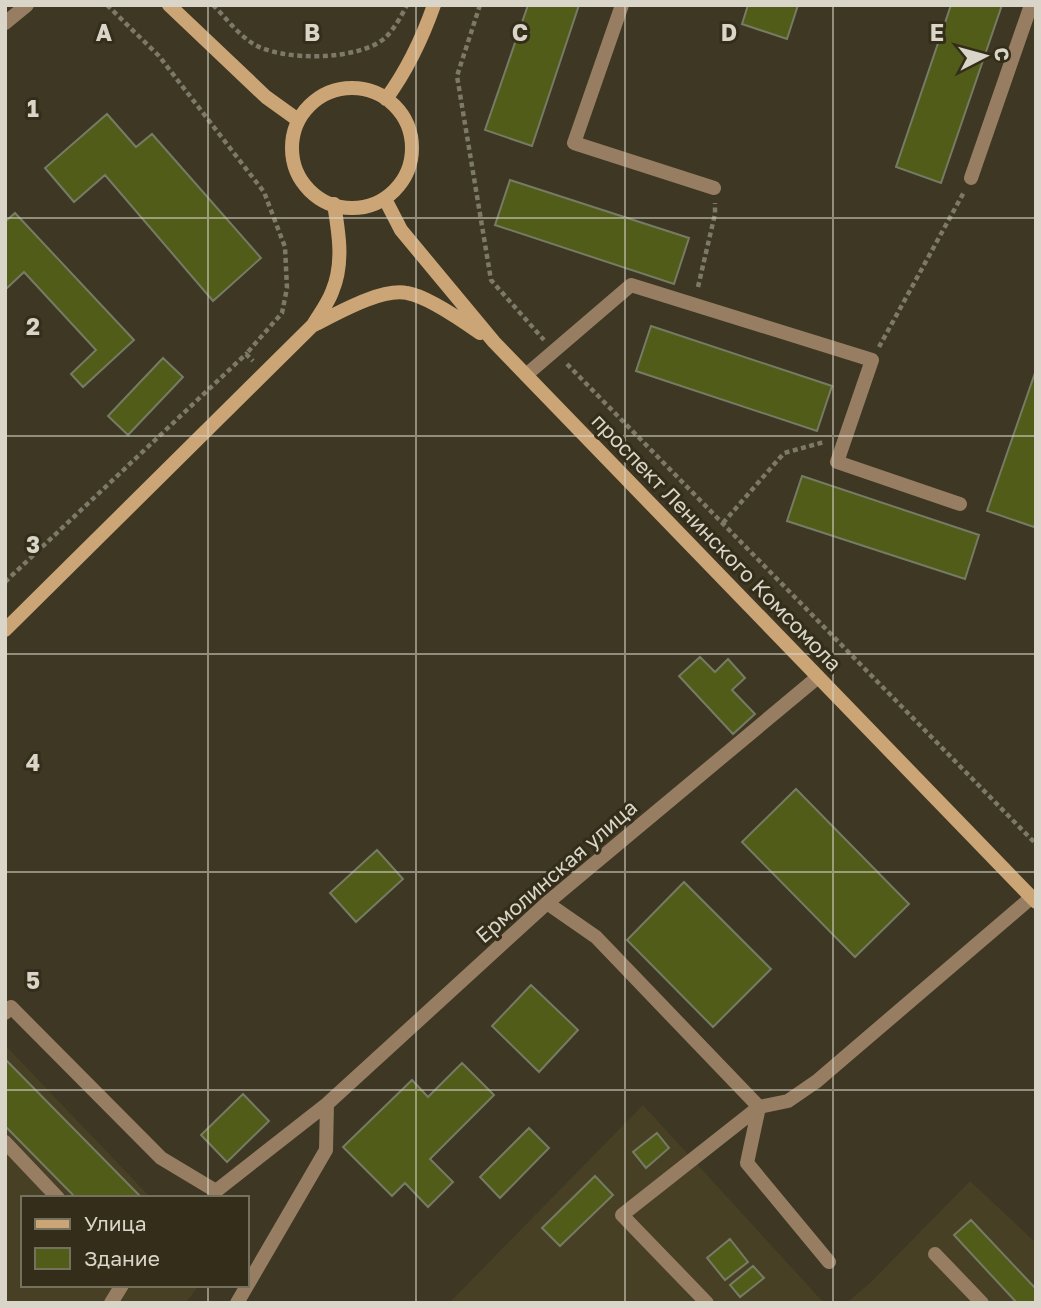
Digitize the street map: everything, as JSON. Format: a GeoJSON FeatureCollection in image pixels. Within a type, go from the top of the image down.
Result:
{"type":"FeatureCollection","features":[{"type":"Feature","properties":{"kind":"main road"},"geometry":{"type":"LineString","coordinates":[[169,5],[266,97],[298,120]]}},
{"type":"Feature","properties":{"kind":"main road"},"geometry":{"type":"LineString","coordinates":[[386,99],[400,80],[421,41],[434,5]]}},
{"type":"Feature","properties":{"kind":"main road"},"geometry":{"type":"LineString","coordinates":[[338,89],[371,91],[386,99],[401,112],[409,130],[412,149],[409,168],[400,186],[385,199],[371,206],[355,209],[325,203],[313,195],[299,179],[293,160],[292,139],[298,120],[315,101],[338,89]]}},
{"type":"Feature","properties":{"kind":"main road","name":"проспект Ленинского Комсомола"},"geometry":{"type":"LineString","coordinates":[[385,199],[401,230],[494,342],[1034,900]]}},
{"type":"Feature","properties":{"kind":"main road"},"geometry":{"type":"LineString","coordinates":[[5,630],[313,325],[332,292],[340,265],[339,233],[334,204]]}},
{"type":"Feature","properties":{"kind":"main road"},"geometry":{"type":"LineString","coordinates":[[313,325],[356,305],[391,293],[408,293],[454,315],[494,342]]}},
{"type":"Feature","properties":{"kind":"street"},"geometry":{"type":"LineString","coordinates":[[5,23],[27,5]]}},
{"type":"Feature","properties":{"kind":"street"},"geometry":{"type":"LineString","coordinates":[[622,5],[574,143],[714,188]]}},
{"type":"Feature","properties":{"kind":"street"},"geometry":{"type":"LineString","coordinates":[[971,178],[1031,5]]}},
{"type":"Feature","properties":{"kind":"street"},"geometry":{"type":"LineString","coordinates":[[526,374],[631,285],[872,360],[836,462],[960,504]]}},
{"type":"Feature","properties":{"kind":"street","name":"Ермолинская улица"},"geometry":{"type":"LineString","coordinates":[[5,1013],[12,1007],[161,1158],[216,1191],[327,1104],[547,902],[818,677]]}},
{"type":"Feature","properties":{"kind":"street"},"geometry":{"type":"LineString","coordinates":[[707,1303],[622,1215],[759,1107],[788,1101],[817,1081],[1034,900]]}},
{"type":"Feature","properties":{"kind":"street"},"geometry":{"type":"LineString","coordinates":[[547,902],[596,937],[759,1107]]}},
{"type":"Feature","properties":{"kind":"street"},"geometry":{"type":"LineString","coordinates":[[248,1284],[326,1150],[327,1104]]}},
{"type":"Feature","properties":{"kind":"street"},"geometry":{"type":"LineString","coordinates":[[759,1107],[747,1163],[829,1262]]}},
{"type":"Feature","properties":{"kind":"street"},"geometry":{"type":"LineString","coordinates":[[5,1142],[56,1196]]}},
{"type":"Feature","properties":{"kind":"street"},"geometry":{"type":"LineString","coordinates":[[935,1254],[982,1303]]}},
{"type":"Feature","properties":{"kind":"street"},"geometry":{"type":"LineString","coordinates":[[111,1303],[121,1287]]}},
{"type":"Feature","properties":{"kind":"street"},"geometry":{"type":"LineString","coordinates":[[237,1303],[246,1287]]}},
{"type":"Feature","properties":{"kind":"path"},"geometry":{"type":"LineString","coordinates":[[5,582],[246,354],[282,313],[287,288],[285,247],[264,192],[159,56],[107,5]]}},
{"type":"Feature","properties":{"kind":"path"},"geometry":{"type":"LineString","coordinates":[[213,5],[253,44],[288,55],[311,57],[354,54],[385,38],[407,5]]}},
{"type":"Feature","properties":{"kind":"path"},"geometry":{"type":"LineString","coordinates":[[480,5],[457,76],[491,280],[553,350],[1036,844]]}},
{"type":"Feature","properties":{"kind":"path"},"geometry":{"type":"LineString","coordinates":[[872,360],[971,178]]}},
{"type":"Feature","properties":{"kind":"path"},"geometry":{"type":"LineString","coordinates":[[694,305],[715,214],[714,188]]}},
{"type":"Feature","properties":{"kind":"path"},"geometry":{"type":"LineString","coordinates":[[246,354],[264,372]]}},
{"type":"Feature","properties":{"kind":"path"},"geometry":{"type":"LineString","coordinates":[[723,523],[783,453],[845,436]]}},
{"type":"Feature","properties":{"kind":"shaded area"},"geometry":{"type":"Polygon","coordinates":[[[5,1045],[149,1196],[21,1196],[21,1287],[198,1287],[186,1303],[5,1303],[5,1045]]]}},
{"type":"Feature","properties":{"kind":"shaded area"},"geometry":{"type":"Polygon","coordinates":[[[643,1105],[824,1303],[449,1303],[643,1105]]]}},
{"type":"Feature","properties":{"kind":"shaded area"},"geometry":{"type":"Polygon","coordinates":[[[970,1181],[1036,1243],[1036,1303],[846,1303],[870,1283],[970,1181]]]}},
{"type":"Feature","properties":{"kind":"building"},"geometry":{"type":"Polygon","coordinates":[[[528,5],[579,5],[532,146],[485,130],[528,5]]]}},
{"type":"Feature","properties":{"kind":"building"},"geometry":{"type":"Polygon","coordinates":[[[748,5],[798,5],[787,39],[742,24],[748,5]]]}},
{"type":"Feature","properties":{"kind":"building"},"geometry":{"type":"Polygon","coordinates":[[[951,5],[1002,5],[941,183],[896,167],[951,5]]]}},
{"type":"Feature","properties":{"kind":"building"},"geometry":{"type":"Polygon","coordinates":[[[107,114],[136,147],[152,134],[261,258],[213,301],[105,175],[74,202],[45,168],[107,114]]]}},
{"type":"Feature","properties":{"kind":"building"},"geometry":{"type":"Polygon","coordinates":[[[510,180],[689,238],[674,284],[495,225],[510,180]]]}},
{"type":"Feature","properties":{"kind":"building"},"geometry":{"type":"Polygon","coordinates":[[[15,213],[134,340],[83,387],[71,374],[96,350],[24,272],[5,290],[5,222],[15,213]]]}},
{"type":"Feature","properties":{"kind":"building"},"geometry":{"type":"Polygon","coordinates":[[[651,326],[832,386],[817,431],[636,371],[651,326]]]}},
{"type":"Feature","properties":{"kind":"building"},"geometry":{"type":"Polygon","coordinates":[[[163,358],[183,377],[128,435],[108,416],[163,358]]]}},
{"type":"Feature","properties":{"kind":"building"},"geometry":{"type":"Polygon","coordinates":[[[1036,370],[1036,522],[1034,527],[987,511],[1036,370]]]}},
{"type":"Feature","properties":{"kind":"building"},"geometry":{"type":"Polygon","coordinates":[[[802,476],[979,535],[965,579],[787,521],[802,476]]]}},
{"type":"Feature","properties":{"kind":"building"},"geometry":{"type":"Polygon","coordinates":[[[700,657],[715,672],[728,659],[745,678],[732,690],[755,714],[733,734],[679,676],[700,657]]]}},
{"type":"Feature","properties":{"kind":"building"},"geometry":{"type":"Polygon","coordinates":[[[796,789],[909,904],[855,957],[742,842],[796,789]]]}},
{"type":"Feature","properties":{"kind":"building"},"geometry":{"type":"Polygon","coordinates":[[[377,850],[403,879],[356,922],[330,893],[377,850]]]}},
{"type":"Feature","properties":{"kind":"building"},"geometry":{"type":"Polygon","coordinates":[[[684,882],[771,969],[713,1027],[627,940],[684,882]]]}},
{"type":"Feature","properties":{"kind":"building"},"geometry":{"type":"Polygon","coordinates":[[[531,985],[578,1030],[539,1072],[492,1026],[531,985]]]}},
{"type":"Feature","properties":{"kind":"building"},"geometry":{"type":"Polygon","coordinates":[[[5,1059],[139,1195],[74,1196],[5,1126],[5,1059]]]}},
{"type":"Feature","properties":{"kind":"building"},"geometry":{"type":"Polygon","coordinates":[[[462,1063],[494,1095],[430,1159],[453,1182],[428,1207],[405,1183],[392,1196],[343,1147],[412,1080],[428,1097],[462,1063]]]}},
{"type":"Feature","properties":{"kind":"building"},"geometry":{"type":"Polygon","coordinates":[[[243,1094],[269,1121],[227,1162],[201,1135],[243,1094]]]}},
{"type":"Feature","properties":{"kind":"building"},"geometry":{"type":"Polygon","coordinates":[[[529,1128],[549,1148],[500,1198],[480,1177],[529,1128]]]}},
{"type":"Feature","properties":{"kind":"building"},"geometry":{"type":"Polygon","coordinates":[[[657,1133],[669,1148],[646,1168],[633,1152],[657,1133]]]}},
{"type":"Feature","properties":{"kind":"building"},"geometry":{"type":"Polygon","coordinates":[[[595,1176],[613,1195],[560,1246],[542,1228],[595,1176]]]}},
{"type":"Feature","properties":{"kind":"building"},"geometry":{"type":"Polygon","coordinates":[[[971,1220],[1036,1289],[1036,1303],[1017,1303],[954,1235],[971,1220]]]}},
{"type":"Feature","properties":{"kind":"building"},"geometry":{"type":"Polygon","coordinates":[[[730,1239],[748,1262],[725,1280],[707,1258],[730,1239]]]}},
{"type":"Feature","properties":{"kind":"building"},"geometry":{"type":"Polygon","coordinates":[[[753,1266],[764,1278],[740,1297],[730,1285],[753,1266]]]}}]}
